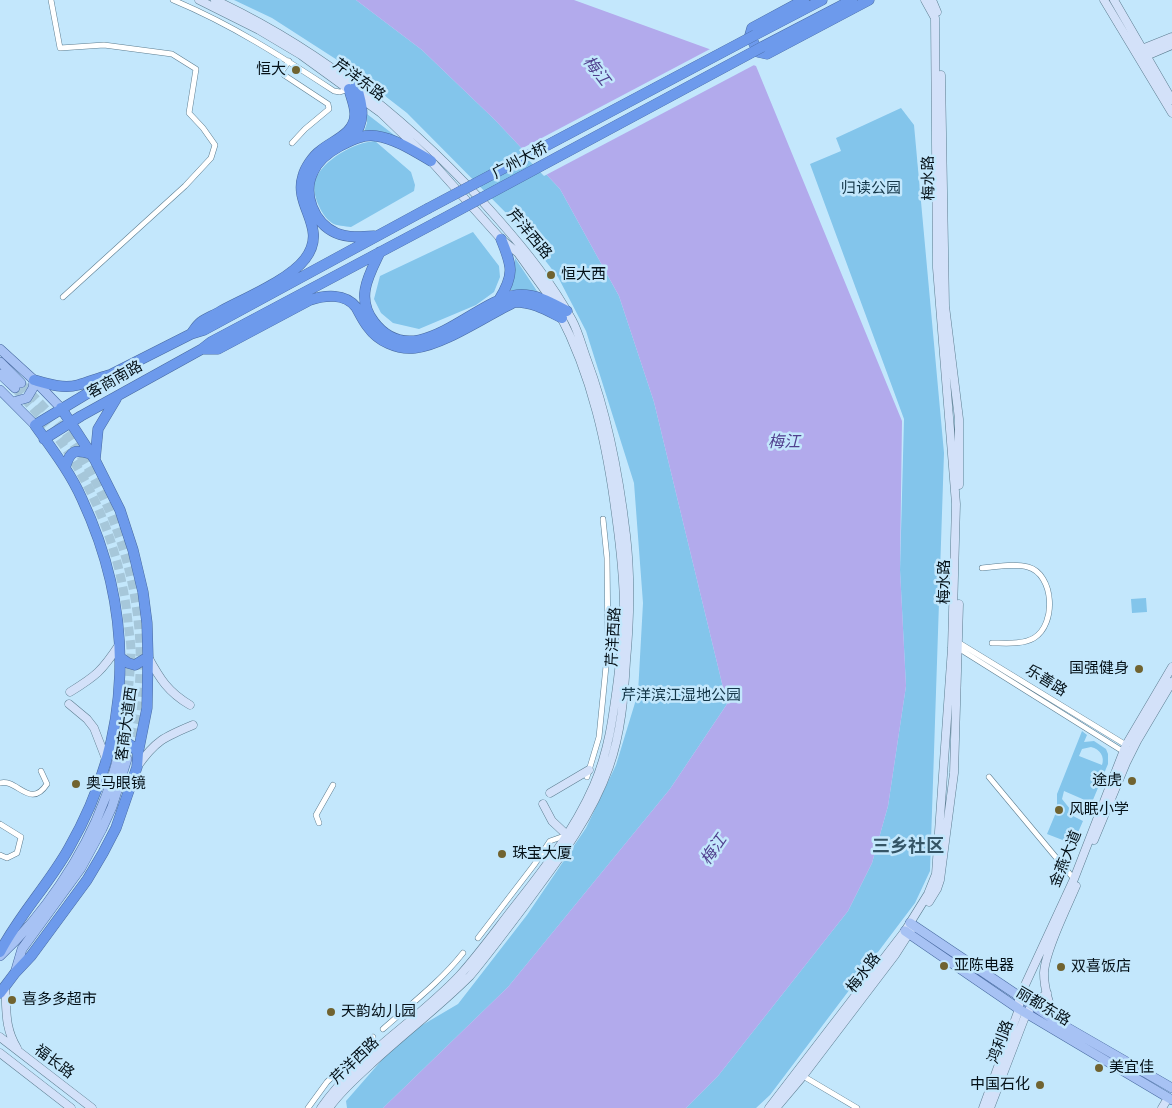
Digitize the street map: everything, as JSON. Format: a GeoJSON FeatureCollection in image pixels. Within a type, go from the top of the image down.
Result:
{"type":"FeatureCollection","features":[{"type":"Feature","properties":{"kind":"highway"},"geometry":{"type":"LineString","coordinates":[[804,0],[752,28],[750,35],[758,52],[767,54],[869,0]]}},
{"type":"Feature","properties":{"kind":"highway","name":"广州大桥"},"geometry":{"type":"LineString","coordinates":[[191,334],[204,330],[427,209],[822,0]]}},
{"type":"Feature","properties":{"kind":"highway","name":"广州大桥"},"geometry":{"type":"LineString","coordinates":[[202,349],[211,342],[852,0]]}},
{"type":"Feature","properties":{"kind":"highway"},"geometry":{"type":"LineString","coordinates":[[352,87],[360,96],[362,122],[352,139]]}},
{"type":"Feature","properties":{"kind":"highway"},"geometry":{"type":"LineString","coordinates":[[191,334],[202,322],[284,278],[304,261],[311,250],[314,239],[314,227],[301,196],[302,176],[319,152],[350,130],[354,124],[355,114],[352,87]]}},
{"type":"Feature","properties":{"kind":"highway"},"geometry":{"type":"LineString","coordinates":[[377,236],[348,236],[336,232],[325,225],[316,215],[311,204],[309,191],[313,170],[327,154],[352,139],[366,136],[391,139],[431,161]]}},
{"type":"Feature","properties":{"kind":"highway"},"geometry":{"type":"LineString","coordinates":[[499,300],[509,284],[511,271],[510,260],[501,239]]}},
{"type":"Feature","properties":{"kind":"highway"},"geometry":{"type":"LineString","coordinates":[[380,252],[368,275],[364,296],[366,310],[373,322],[382,331],[393,337],[419,340],[433,336],[499,300],[517,295],[528,295],[555,305],[564,315]]}},
{"type":"Feature","properties":{"kind":"highway"},"geometry":{"type":"LineString","coordinates":[[202,349],[218,349],[310,300],[321,297],[333,296],[345,299],[355,306],[369,328],[379,338],[403,348],[414,348],[439,341],[515,302],[526,302],[564,315]]}},
{"type":"Feature","properties":{"kind":"highway","name":"客商南路"},"geometry":{"type":"LineString","coordinates":[[35,425],[98,386],[110,375],[191,334]]}},
{"type":"Feature","properties":{"kind":"highway","name":"客商南路"},"geometry":{"type":"LineString","coordinates":[[44,438],[202,349]]}},
{"type":"Feature","properties":{"kind":"highway"},"geometry":{"type":"LineString","coordinates":[[34,380],[63,386],[77,385],[94,378],[110,375]]}},
{"type":"Feature","properties":{"kind":"highway"},"geometry":{"type":"LineString","coordinates":[[65,468],[67,460],[73,452],[78,451],[93,457],[98,429],[110,406],[119,395]]}},
{"type":"Feature","properties":{"kind":"highway","name":"客商大道西"},"geometry":{"type":"LineString","coordinates":[[3,989],[15,973],[32,956],[86,880],[116,828],[137,767],[138,752],[147,708],[148,657],[143,592],[133,550],[120,510],[93,457],[61,408]]}},
{"type":"Feature","properties":{"kind":"highway"},"geometry":{"type":"LineString","coordinates":[[0,952],[9,935],[69,849],[86,815],[111,747],[120,682],[121,658],[117,618],[110,578],[99,538],[82,497],[65,468],[35,425]]}},
{"type":"Feature","properties":{"kind":"highway"},"geometry":{"type":"LineString","coordinates":[[121,658],[135,665],[148,657]]}},
{"type":"Feature","properties":{"kind":"highway"},"geometry":{"type":"LineString","coordinates":[[111,747],[122,742],[128,742],[138,752]]}},
{"type":"Feature","properties":{"kind":"main road","name":"芹洋东路"},"geometry":{"type":"LineString","coordinates":[[199,0],[267,35],[391,113],[440,157],[475,192]]}},
{"type":"Feature","properties":{"kind":"main road","name":"芹洋东路"},"geometry":{"type":"LineString","coordinates":[[215,0],[281,35],[352,87]]}},
{"type":"Feature","properties":{"kind":"main road","name":"梅水路"},"geometry":{"type":"LineString","coordinates":[[768,1108],[909,928],[937,889],[940,880],[954,772],[956,504],[937,268],[935,18],[932,4],[925,0]]}},
{"type":"Feature","properties":{"kind":"main road"},"geometry":{"type":"LineString","coordinates":[[1104,0],[1172,113]]}},
{"type":"Feature","properties":{"kind":"main road"},"geometry":{"type":"LineString","coordinates":[[1114,0],[1172,100]]}},
{"type":"Feature","properties":{"kind":"main road"},"geometry":{"type":"LineString","coordinates":[[1144,53],[1172,37]]}},
{"type":"Feature","properties":{"kind":"main road"},"geometry":{"type":"LineString","coordinates":[[1144,53],[1172,45]]}},
{"type":"Feature","properties":{"kind":"main road","name":"芹洋东路"},"geometry":{"type":"LineString","coordinates":[[360,96],[381,112],[431,161],[479,214]]}},
{"type":"Feature","properties":{"kind":"main road","name":"芹洋西路"},"geometry":{"type":"LineString","coordinates":[[321,1108],[356,1069],[459,976],[541,872],[567,835],[593,787],[608,746],[613,722],[624,626],[622,556],[612,478],[600,421],[583,368],[551,284],[529,254],[475,192]]}},
{"type":"Feature","properties":{"kind":"main road","name":"芹洋西路"},"geometry":{"type":"LineString","coordinates":[[479,214],[501,239],[518,253],[555,305]]}},
{"type":"Feature","properties":{"kind":"main road","name":"芹洋西路"},"geometry":{"type":"LineString","coordinates":[[329,1108],[359,1075],[457,989],[479,964],[566,850],[600,790],[611,759],[623,701],[630,620],[629,560],[622,499],[604,408],[574,323],[564,315]]}},
{"type":"Feature","properties":{"kind":"main road"},"geometry":{"type":"LineString","coordinates":[[0,349],[61,408]]}},
{"type":"Feature","properties":{"kind":"main road"},"geometry":{"type":"LineString","coordinates":[[0,362],[18,385],[0,374]]}},
{"type":"Feature","properties":{"kind":"main road"},"geometry":{"type":"LineString","coordinates":[[13,402],[27,398],[33,388],[34,380]]}},
{"type":"Feature","properties":{"kind":"main road"},"geometry":{"type":"LineString","coordinates":[[0,390],[35,425]]}},
{"type":"Feature","properties":{"kind":"main road"},"geometry":{"type":"LineString","coordinates":[[70,692],[101,672],[120,643]]}},
{"type":"Feature","properties":{"kind":"main road"},"geometry":{"type":"LineString","coordinates":[[148,657],[162,682],[177,697],[190,705]]}},
{"type":"Feature","properties":{"kind":"main road","name":"金燕大道"},"geometry":{"type":"LineString","coordinates":[[1019,998],[1074,879],[1125,748],[1172,667]]}},
{"type":"Feature","properties":{"kind":"main road","name":"金燕大道"},"geometry":{"type":"LineString","coordinates":[[1056,1021],[1047,993],[1044,972],[1048,954],[1126,763],[1172,683]]}},
{"type":"Feature","properties":{"kind":"main road"},"geometry":{"type":"LineString","coordinates":[[69,704],[87,719],[94,728],[106,760]]}},
{"type":"Feature","properties":{"kind":"main road"},"geometry":{"type":"LineString","coordinates":[[137,767],[150,749],[162,738],[193,725]]}},
{"type":"Feature","properties":{"kind":"main road"},"geometry":{"type":"LineString","coordinates":[[0,956],[16,942],[51,897],[80,852],[123,758],[102,829],[77,874],[22,949],[15,973]]}},
{"type":"Feature","properties":{"kind":"main road"},"geometry":{"type":"LineString","coordinates":[[550,793],[588,773]]}},
{"type":"Feature","properties":{"kind":"main road"},"geometry":{"type":"LineString","coordinates":[[543,804],[552,821],[567,835]]}},
{"type":"Feature","properties":{"kind":"main road","name":"梅水路"},"geometry":{"type":"LineString","coordinates":[[776,1108],[804,1076],[896,955],[909,928]]}},
{"type":"Feature","properties":{"kind":"main road","name":"丽都东路"},"geometry":{"type":"LineString","coordinates":[[909,928],[1019,998],[1026,1010],[1056,1021],[1172,1088]]}},
{"type":"Feature","properties":{"kind":"main road","name":"丽都东路"},"geometry":{"type":"LineString","coordinates":[[909,928],[1026,1010],[1170,1099]]}},
{"type":"Feature","properties":{"kind":"main road"},"geometry":{"type":"LineString","coordinates":[[1033,969],[1044,972]]}},
{"type":"Feature","properties":{"kind":"main road"},"geometry":{"type":"LineString","coordinates":[[3,989],[6,1021],[11,1039],[19,1052]]}},
{"type":"Feature","properties":{"kind":"main road","name":"鸿利路"},"geometry":{"type":"LineString","coordinates":[[983,1108],[1026,1010],[1047,993]]}},
{"type":"Feature","properties":{"kind":"main road","name":"鸿利路"},"geometry":{"type":"LineString","coordinates":[[990,1108],[1026,1010]]}},
{"type":"Feature","properties":{"kind":"main road","name":"福长路"},"geometry":{"type":"LineString","coordinates":[[0,1037],[92,1108]]}},
{"type":"Feature","properties":{"kind":"main road","name":"福长路"},"geometry":{"type":"LineString","coordinates":[[2,1056],[71,1108]]}},
{"type":"Feature","properties":{"kind":"main road"},"geometry":{"type":"LineString","coordinates":[[1162,1108],[1170,1099]]}},
{"type":"Feature","properties":{"kind":"street"},"geometry":{"type":"LineString","coordinates":[[51,0],[60,48],[104,45],[172,54],[196,68],[190,113],[215,145],[212,158],[185,186],[62,298]]}},
{"type":"Feature","properties":{"kind":"street"},"geometry":{"type":"LineString","coordinates":[[173,0],[220,21],[252,39],[334,91],[340,92],[352,87]]}},
{"type":"Feature","properties":{"kind":"street"},"geometry":{"type":"LineString","coordinates":[[289,61],[282,71],[284,75],[328,104],[329,110],[305,129],[292,143]]}},
{"type":"Feature","properties":{"kind":"street"},"geometry":{"type":"LineString","coordinates":[[588,773],[599,737],[608,646],[607,558],[603,519]]}},
{"type":"Feature","properties":{"kind":"street"},"geometry":{"type":"LineString","coordinates":[[982,568],[1028,567],[1037,572],[1050,596],[1048,618],[1042,631],[1033,639],[1019,642],[992,643]]}},
{"type":"Feature","properties":{"kind":"street","name":"乐善路"},"geometry":{"type":"LineString","coordinates":[[955,644],[1125,748]]}},
{"type":"Feature","properties":{"kind":"street"},"geometry":{"type":"LineString","coordinates":[[0,783],[11,784],[27,794],[36,794],[43,790],[47,784],[41,771]]}},
{"type":"Feature","properties":{"kind":"street"},"geometry":{"type":"LineString","coordinates":[[989,777],[1074,879]]}},
{"type":"Feature","properties":{"kind":"street"},"geometry":{"type":"LineString","coordinates":[[318,823],[316,815],[333,785]]}},
{"type":"Feature","properties":{"kind":"street"},"geometry":{"type":"LineString","coordinates":[[0,824],[21,837],[17,853],[7,858],[0,854]]}},
{"type":"Feature","properties":{"kind":"street"},"geometry":{"type":"LineString","coordinates":[[478,938],[550,841],[567,835]]}},
{"type":"Feature","properties":{"kind":"street"},"geometry":{"type":"LineString","coordinates":[[383,1028],[437,982],[463,953]]}},
{"type":"Feature","properties":{"kind":"street"},"geometry":{"type":"LineString","coordinates":[[308,1108],[327,1082],[373,1037]]}},
{"type":"Feature","properties":{"kind":"street"},"geometry":{"type":"LineString","coordinates":[[804,1076],[857,1108]]}},
{"type":"Feature","properties":{"kind":"green space","name":"芹洋滨江湿地公园"},"geometry":{"type":"Polygon","coordinates":[[[234,0],[356,0],[422,50],[495,120],[560,189],[619,296],[654,402],[727,704],[670,789],[508,987],[383,1108],[347,1108],[346,1101],[402,1037],[458,1004],[527,915],[586,828],[616,765],[638,693],[643,603],[634,483],[586,331],[558,277],[516,223],[407,113],[345,65],[272,18],[234,0]]]}},
{"type":"Feature","properties":{"kind":"green space","name":"归读公园"},"geometry":{"type":"Polygon","coordinates":[[[901,108],[914,125],[944,453],[930,871],[915,903],[770,1095],[756,1108],[686,1108],[718,1076],[848,911],[872,863],[888,806],[906,686],[900,570],[904,419],[810,164],[841,151],[836,138],[901,108]]]}},
{"type":"Feature","properties":{"kind":"green space"},"geometry":{"type":"Polygon","coordinates":[[[367,114],[398,138],[363,135],[367,123],[367,114]]]}},
{"type":"Feature","properties":{"kind":"green space"},"geometry":{"type":"Polygon","coordinates":[[[375,141],[411,172],[415,185],[414,191],[351,227],[334,224],[319,207],[314,190],[315,181],[325,166],[340,153],[358,145],[375,141]]]}},
{"type":"Feature","properties":{"kind":"green space"},"geometry":{"type":"Polygon","coordinates":[[[473,232],[499,266],[500,277],[494,292],[476,305],[419,329],[393,323],[381,313],[374,299],[380,276],[473,232]]]}},
{"type":"Feature","properties":{"kind":"green space"},"geometry":{"type":"Polygon","coordinates":[[[515,258],[539,294],[527,290],[510,290],[515,275],[515,258]]]}},
{"type":"Feature","properties":{"kind":"green space"},"geometry":{"type":"Polygon","coordinates":[[[1146,598],[1147,612],[1132,613],[1131,599],[1146,598]]]}},
{"type":"Feature","properties":{"kind":"green space"},"geometry":{"type":"Polygon","coordinates":[[[1082,731],[1087,735],[1084,742],[1094,741],[1106,749],[1108,764],[1090,807],[1081,814],[1071,815],[1083,821],[1073,844],[1047,834],[1057,810],[1063,812],[1057,805],[1057,794],[1082,731]],[[1091,747],[1082,749],[1079,756],[1102,765],[1103,759],[1101,754],[1091,747]],[[1064,791],[1062,799],[1070,809],[1079,810],[1087,801],[1064,791]]]}},
{"type":"Feature","properties":{"kind":"water","name":"梅江"},"geometry":{"type":"Polygon","coordinates":[[[356,0],[574,0],[756,66],[902,421],[900,570],[906,686],[888,806],[872,863],[848,911],[718,1076],[686,1108],[383,1108],[508,987],[670,789],[727,704],[654,402],[619,296],[560,189],[495,120],[422,50],[356,0]]]}},
{"type":"Feature","properties":{"kind":"pier"},"geometry":{"type":"Polygon","coordinates":[[[712,48],[756,64],[544,176],[519,150],[712,48]]]}},
{"type":"Feature","properties":{"kind":"tunnel"},"geometry":{"type":"LineString","coordinates":[[21,383],[57,422],[79,453],[98,486],[126,557],[134,594],[139,632],[140,670],[136,713],[127,759]]}},
{"type":"Feature","properties":{"kind":"tunnel"},"geometry":{"type":"LineString","coordinates":[[15,388],[56,435],[80,471],[100,512],[115,555],[125,600],[131,652],[128,692],[118,757]]}},
{"type":"Feature","properties":{"kind":"place","name":"恒大"},"geometry":{"type":"Point","coordinates":[296,70]}},
{"type":"Feature","properties":{"kind":"place","name":"恒大西"},"geometry":{"type":"Point","coordinates":[551,275]}},
{"type":"Feature","properties":{"kind":"place","name":"国强健身"},"geometry":{"type":"Point","coordinates":[1139,669]}},
{"type":"Feature","properties":{"kind":"place","name":"途虎"},"geometry":{"type":"Point","coordinates":[1132,781]}},
{"type":"Feature","properties":{"kind":"place","name":"奥马眼镜"},"geometry":{"type":"Point","coordinates":[76,784]}},
{"type":"Feature","properties":{"kind":"place","name":"风眠小学"},"geometry":{"type":"Point","coordinates":[1059,810]}},
{"type":"Feature","properties":{"kind":"place","name":"珠宝大厦"},"geometry":{"type":"Point","coordinates":[502,854]}},
{"type":"Feature","properties":{"kind":"place","name":"亚陈电器"},"geometry":{"type":"Point","coordinates":[944,966]}},
{"type":"Feature","properties":{"kind":"place","name":"双喜饭店"},"geometry":{"type":"Point","coordinates":[1061,967]}},
{"type":"Feature","properties":{"kind":"place","name":"喜多多超市"},"geometry":{"type":"Point","coordinates":[12,1000]}},
{"type":"Feature","properties":{"kind":"place","name":"天韵幼儿园"},"geometry":{"type":"Point","coordinates":[331,1012]}},
{"type":"Feature","properties":{"kind":"place","name":"美宜佳"},"geometry":{"type":"Point","coordinates":[1099,1068]}},
{"type":"Feature","properties":{"kind":"place","name":"中国石化"},"geometry":{"type":"Point","coordinates":[1040,1085]}},
{"type":"Feature","properties":{"kind":"district","name":"三乡社区"},"geometry":{"type":"Point","coordinates":[908,847]}}]}
